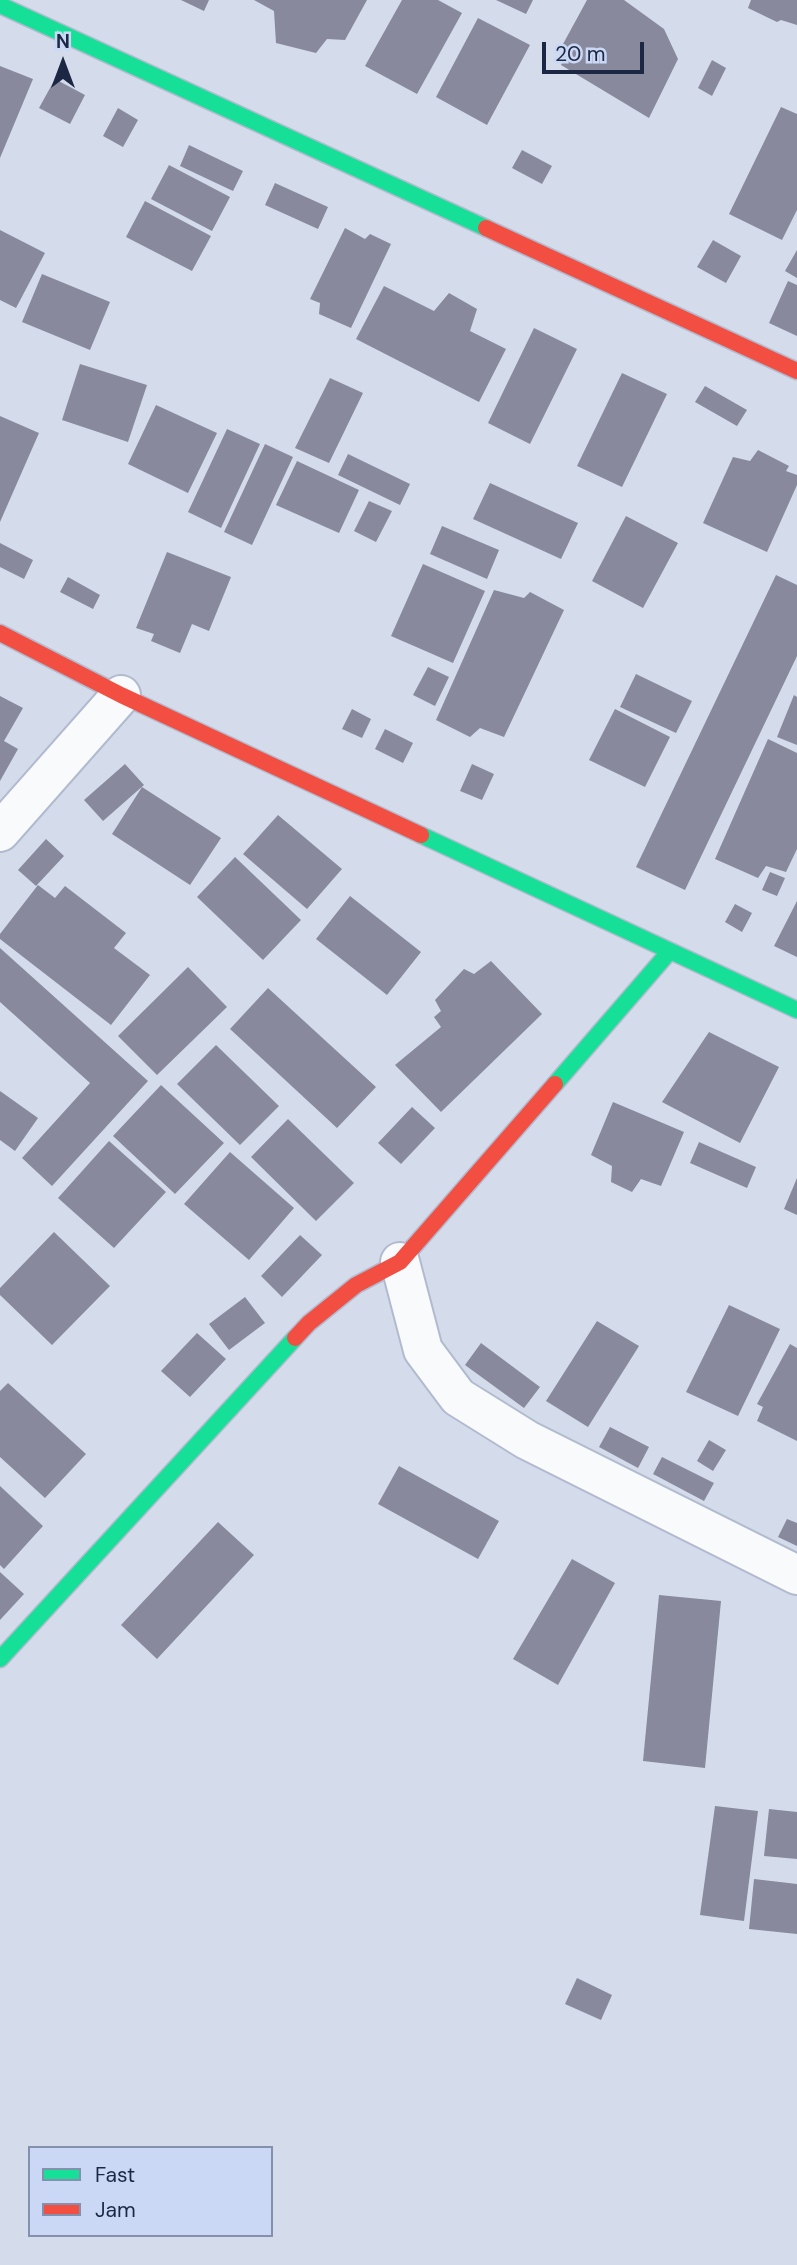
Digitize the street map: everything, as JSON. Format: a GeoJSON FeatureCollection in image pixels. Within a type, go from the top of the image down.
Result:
{"type":"FeatureCollection","features":[{"type":"Feature","properties":{"kind":"street"},"geometry":{"type":"LineString","coordinates":[[0,5],[797,371]]}},
{"type":"Feature","properties":{"kind":"street"},"geometry":{"type":"LineString","coordinates":[[0,633],[121,695],[797,1010]]}},
{"type":"Feature","properties":{"kind":"street"},"geometry":{"type":"LineString","coordinates":[[0,832],[121,695]]}},
{"type":"Feature","properties":{"kind":"street"},"geometry":{"type":"LineString","coordinates":[[0,1659],[309,1323],[356,1285],[400,1262],[670,951]]}},
{"type":"Feature","properties":{"kind":"street"},"geometry":{"type":"LineString","coordinates":[[400,1262],[424,1350],[458,1397],[527,1440],[797,1575]]}},
{"type":"Feature","properties":{"kind":"building"},"geometry":{"type":"Polygon","coordinates":[[[181,0],[209,0],[204,11],[181,0]]]}},
{"type":"Feature","properties":{"kind":"building"},"geometry":{"type":"Polygon","coordinates":[[[254,0],[367,0],[345,40],[327,39],[316,53],[276,43],[274,11],[254,0]]]}},
{"type":"Feature","properties":{"kind":"building"},"geometry":{"type":"Polygon","coordinates":[[[402,0],[438,0],[462,13],[417,94],[365,66],[402,0]]]}},
{"type":"Feature","properties":{"kind":"building"},"geometry":{"type":"Polygon","coordinates":[[[496,0],[533,0],[526,14],[496,0]]]}},
{"type":"Feature","properties":{"kind":"building"},"geometry":{"type":"Polygon","coordinates":[[[587,0],[624,0],[664,29],[678,59],[649,118],[561,65],[567,51],[563,44],[587,0]]]}},
{"type":"Feature","properties":{"kind":"building"},"geometry":{"type":"Polygon","coordinates":[[[751,0],[797,0],[797,25],[781,20],[777,22],[748,8],[751,0]]]}},
{"type":"Feature","properties":{"kind":"building"},"geometry":{"type":"Polygon","coordinates":[[[478,18],[530,45],[487,125],[436,97],[478,18]]]}},
{"type":"Feature","properties":{"kind":"building"},"geometry":{"type":"Polygon","coordinates":[[[712,60],[726,68],[712,96],[698,88],[712,60]]]}},
{"type":"Feature","properties":{"kind":"building"},"geometry":{"type":"Polygon","coordinates":[[[0,66],[33,79],[0,158],[0,66]]]}},
{"type":"Feature","properties":{"kind":"building"},"geometry":{"type":"Polygon","coordinates":[[[55,79],[85,95],[70,124],[39,108],[55,79]]]}},
{"type":"Feature","properties":{"kind":"building"},"geometry":{"type":"Polygon","coordinates":[[[781,107],[797,114],[797,210],[782,240],[729,214],[781,107]]]}},
{"type":"Feature","properties":{"kind":"building"},"geometry":{"type":"Polygon","coordinates":[[[118,108],[138,120],[123,147],[103,136],[118,108]]]}},
{"type":"Feature","properties":{"kind":"building"},"geometry":{"type":"Polygon","coordinates":[[[189,145],[243,171],[233,191],[180,166],[189,145]]]}},
{"type":"Feature","properties":{"kind":"building"},"geometry":{"type":"Polygon","coordinates":[[[522,150],[552,166],[542,184],[512,168],[522,150]]]}},
{"type":"Feature","properties":{"kind":"building"},"geometry":{"type":"Polygon","coordinates":[[[169,165],[230,197],[212,231],[151,199],[169,165]]]}},
{"type":"Feature","properties":{"kind":"building"},"geometry":{"type":"Polygon","coordinates":[[[275,183],[328,207],[318,229],[265,205],[275,183]]]}},
{"type":"Feature","properties":{"kind":"building"},"geometry":{"type":"Polygon","coordinates":[[[145,201],[211,236],[192,271],[126,237],[145,201]]]}},
{"type":"Feature","properties":{"kind":"building"},"geometry":{"type":"Polygon","coordinates":[[[345,228],[365,239],[370,234],[391,244],[351,328],[319,314],[320,303],[310,299],[345,228]]]}},
{"type":"Feature","properties":{"kind":"building"},"geometry":{"type":"Polygon","coordinates":[[[0,230],[45,253],[16,308],[0,300],[0,230]]]}},
{"type":"Feature","properties":{"kind":"building"},"geometry":{"type":"Polygon","coordinates":[[[713,240],[741,256],[726,283],[697,267],[713,240]]]}},
{"type":"Feature","properties":{"kind":"building"},"geometry":{"type":"Polygon","coordinates":[[[797,250],[797,278],[785,271],[797,250]]]}},
{"type":"Feature","properties":{"kind":"building"},"geometry":{"type":"Polygon","coordinates":[[[42,274],[110,302],[90,350],[22,322],[42,274]]]}},
{"type":"Feature","properties":{"kind":"building"},"geometry":{"type":"Polygon","coordinates":[[[788,281],[797,285],[797,336],[769,323],[788,281]]]}},
{"type":"Feature","properties":{"kind":"building"},"geometry":{"type":"Polygon","coordinates":[[[384,286],[434,311],[449,293],[477,309],[470,331],[506,349],[479,402],[356,339],[384,286]]]}},
{"type":"Feature","properties":{"kind":"building"},"geometry":{"type":"Polygon","coordinates":[[[534,328],[577,349],[530,444],[488,423],[534,328]]]}},
{"type":"Feature","properties":{"kind":"building"},"geometry":{"type":"Polygon","coordinates":[[[80,364],[147,385],[128,442],[62,420],[80,364]]]}},
{"type":"Feature","properties":{"kind":"building"},"geometry":{"type":"Polygon","coordinates":[[[622,373],[667,394],[622,487],[577,466],[622,373]]]}},
{"type":"Feature","properties":{"kind":"building"},"geometry":{"type":"Polygon","coordinates":[[[330,378],[363,393],[329,463],[295,448],[330,378]]]}},
{"type":"Feature","properties":{"kind":"building"},"geometry":{"type":"Polygon","coordinates":[[[705,386],[747,410],[737,426],[695,402],[705,386]]]}},
{"type":"Feature","properties":{"kind":"building"},"geometry":{"type":"Polygon","coordinates":[[[156,405],[217,433],[188,493],[128,464],[156,405]]]}},
{"type":"Feature","properties":{"kind":"building"},"geometry":{"type":"Polygon","coordinates":[[[0,416],[39,433],[0,522],[0,416]]]}},
{"type":"Feature","properties":{"kind":"building"},"geometry":{"type":"Polygon","coordinates":[[[227,429],[260,444],[221,528],[188,512],[227,429]]]}},
{"type":"Feature","properties":{"kind":"building"},"geometry":{"type":"Polygon","coordinates":[[[265,444],[293,457],[252,545],[224,532],[265,444]]]}},
{"type":"Feature","properties":{"kind":"building"},"geometry":{"type":"Polygon","coordinates":[[[758,450],[789,466],[786,471],[797,475],[797,485],[767,552],[703,523],[733,457],[750,461],[758,450]]]}},
{"type":"Feature","properties":{"kind":"building"},"geometry":{"type":"Polygon","coordinates":[[[348,454],[410,484],[400,505],[338,475],[348,454]]]}},
{"type":"Feature","properties":{"kind":"building"},"geometry":{"type":"Polygon","coordinates":[[[297,461],[359,490],[339,533],[276,505],[297,461]]]}},
{"type":"Feature","properties":{"kind":"building"},"geometry":{"type":"Polygon","coordinates":[[[490,483],[578,523],[561,559],[473,519],[490,483]]]}},
{"type":"Feature","properties":{"kind":"building"},"geometry":{"type":"Polygon","coordinates":[[[369,501],[392,511],[376,542],[354,531],[369,501]]]}},
{"type":"Feature","properties":{"kind":"building"},"geometry":{"type":"Polygon","coordinates":[[[626,516],[678,543],[643,608],[592,581],[626,516]]]}},
{"type":"Feature","properties":{"kind":"building"},"geometry":{"type":"Polygon","coordinates":[[[442,526],[499,550],[487,579],[430,554],[442,526]]]}},
{"type":"Feature","properties":{"kind":"building"},"geometry":{"type":"Polygon","coordinates":[[[0,543],[33,560],[24,579],[0,567],[0,543]]]}},
{"type":"Feature","properties":{"kind":"building"},"geometry":{"type":"Polygon","coordinates":[[[167,552],[231,577],[209,631],[192,624],[180,653],[151,641],[154,634],[136,628],[167,552]]]}},
{"type":"Feature","properties":{"kind":"building"},"geometry":{"type":"Polygon","coordinates":[[[423,564],[485,591],[453,663],[391,636],[423,564]]]}},
{"type":"Feature","properties":{"kind":"building"},"geometry":{"type":"Polygon","coordinates":[[[776,575],[797,585],[797,656],[685,890],[636,867],[776,575]]]}},
{"type":"Feature","properties":{"kind":"building"},"geometry":{"type":"Polygon","coordinates":[[[68,577],[100,595],[93,609],[60,592],[68,577]]]}},
{"type":"Feature","properties":{"kind":"building"},"geometry":{"type":"Polygon","coordinates":[[[494,590],[524,598],[530,592],[564,610],[504,737],[480,728],[470,737],[436,720],[494,590]]]}},
{"type":"Feature","properties":{"kind":"building"},"geometry":{"type":"Polygon","coordinates":[[[428,667],[449,677],[435,706],[413,695],[428,667]]]}},
{"type":"Feature","properties":{"kind":"building"},"geometry":{"type":"Polygon","coordinates":[[[636,674],[692,701],[676,733],[620,707],[636,674]]]}},
{"type":"Feature","properties":{"kind":"building"},"geometry":{"type":"Polygon","coordinates":[[[794,695],[797,697],[797,745],[777,737],[794,695]]]}},
{"type":"Feature","properties":{"kind":"building"},"geometry":{"type":"Polygon","coordinates":[[[0,696],[23,708],[4,741],[18,749],[0,781],[0,696]]]}},
{"type":"Feature","properties":{"kind":"building"},"geometry":{"type":"Polygon","coordinates":[[[352,709],[371,719],[362,738],[342,729],[352,709]]]}},
{"type":"Feature","properties":{"kind":"building"},"geometry":{"type":"Polygon","coordinates":[[[615,709],[670,737],[645,787],[589,760],[615,709]]]}},
{"type":"Feature","properties":{"kind":"building"},"geometry":{"type":"Polygon","coordinates":[[[385,729],[413,743],[403,763],[375,749],[385,729]]]}},
{"type":"Feature","properties":{"kind":"building"},"geometry":{"type":"Polygon","coordinates":[[[768,739],[797,753],[797,849],[786,872],[766,866],[758,878],[715,859],[768,739]]]}},
{"type":"Feature","properties":{"kind":"building"},"geometry":{"type":"Polygon","coordinates":[[[125,764],[144,785],[103,821],[84,800],[125,764]]]}},
{"type":"Feature","properties":{"kind":"building"},"geometry":{"type":"Polygon","coordinates":[[[472,764],[494,774],[482,800],[460,791],[472,764]]]}},
{"type":"Feature","properties":{"kind":"building"},"geometry":{"type":"Polygon","coordinates":[[[142,787],[221,838],[190,885],[112,834],[142,787]]]}},
{"type":"Feature","properties":{"kind":"building"},"geometry":{"type":"Polygon","coordinates":[[[278,815],[342,869],[307,909],[243,854],[278,815]]]}},
{"type":"Feature","properties":{"kind":"building"},"geometry":{"type":"Polygon","coordinates":[[[46,839],[64,856],[36,886],[18,870],[46,839]]]}},
{"type":"Feature","properties":{"kind":"building"},"geometry":{"type":"Polygon","coordinates":[[[235,857],[301,920],[263,960],[197,897],[235,857]]]}},
{"type":"Feature","properties":{"kind":"building"},"geometry":{"type":"Polygon","coordinates":[[[770,872],[785,878],[777,896],[762,890],[770,872]]]}},
{"type":"Feature","properties":{"kind":"building"},"geometry":{"type":"Polygon","coordinates":[[[38,885],[55,898],[65,886],[126,933],[114,948],[150,975],[111,1025],[0,939],[0,934],[38,885]]]}},
{"type":"Feature","properties":{"kind":"building"},"geometry":{"type":"Polygon","coordinates":[[[350,896],[421,952],[387,995],[316,939],[350,896]]]}},
{"type":"Feature","properties":{"kind":"building"},"geometry":{"type":"Polygon","coordinates":[[[797,901],[797,957],[774,946],[797,901]]]}},
{"type":"Feature","properties":{"kind":"building"},"geometry":{"type":"Polygon","coordinates":[[[735,904],[752,913],[742,932],[725,922],[735,904]]]}},
{"type":"Feature","properties":{"kind":"building"},"geometry":{"type":"Polygon","coordinates":[[[0,948],[148,1081],[52,1186],[22,1158],[90,1083],[0,1002],[0,948]]]}},
{"type":"Feature","properties":{"kind":"building"},"geometry":{"type":"Polygon","coordinates":[[[491,961],[542,1014],[441,1112],[395,1065],[441,1027],[434,1017],[441,1011],[435,1000],[464,969],[474,974],[491,961]]]}},
{"type":"Feature","properties":{"kind":"building"},"geometry":{"type":"Polygon","coordinates":[[[188,967],[227,1007],[157,1075],[118,1036],[188,967]]]}},
{"type":"Feature","properties":{"kind":"building"},"geometry":{"type":"Polygon","coordinates":[[[268,988],[376,1087],[337,1128],[230,1029],[268,988]]]}},
{"type":"Feature","properties":{"kind":"building"},"geometry":{"type":"Polygon","coordinates":[[[709,1032],[779,1067],[740,1143],[662,1102],[709,1032]]]}},
{"type":"Feature","properties":{"kind":"building"},"geometry":{"type":"Polygon","coordinates":[[[216,1045],[279,1106],[240,1145],[177,1084],[216,1045]]]}},
{"type":"Feature","properties":{"kind":"building"},"geometry":{"type":"Polygon","coordinates":[[[161,1085],[224,1143],[175,1194],[113,1136],[161,1085]]]}},
{"type":"Feature","properties":{"kind":"building"},"geometry":{"type":"Polygon","coordinates":[[[0,1091],[38,1118],[15,1151],[0,1140],[0,1091]]]}},
{"type":"Feature","properties":{"kind":"building"},"geometry":{"type":"Polygon","coordinates":[[[613,1102],[684,1132],[661,1186],[641,1179],[632,1192],[611,1182],[612,1166],[591,1155],[613,1102]]]}},
{"type":"Feature","properties":{"kind":"building"},"geometry":{"type":"Polygon","coordinates":[[[412,1107],[435,1128],[401,1164],[378,1143],[412,1107]]]}},
{"type":"Feature","properties":{"kind":"building"},"geometry":{"type":"Polygon","coordinates":[[[288,1119],[354,1183],[316,1221],[251,1157],[288,1119]]]}},
{"type":"Feature","properties":{"kind":"building"},"geometry":{"type":"Polygon","coordinates":[[[109,1141],[166,1192],[114,1248],[58,1198],[109,1141]]]}},
{"type":"Feature","properties":{"kind":"building"},"geometry":{"type":"Polygon","coordinates":[[[699,1142],[756,1167],[747,1188],[690,1163],[699,1142]]]}},
{"type":"Feature","properties":{"kind":"building"},"geometry":{"type":"Polygon","coordinates":[[[230,1152],[294,1208],[249,1260],[184,1204],[230,1152]]]}},
{"type":"Feature","properties":{"kind":"building"},"geometry":{"type":"Polygon","coordinates":[[[797,1178],[797,1215],[784,1209],[797,1178]]]}},
{"type":"Feature","properties":{"kind":"building"},"geometry":{"type":"Polygon","coordinates":[[[54,1232],[110,1286],[52,1345],[0,1295],[0,1288],[54,1232]]]}},
{"type":"Feature","properties":{"kind":"building"},"geometry":{"type":"Polygon","coordinates":[[[300,1235],[322,1255],[282,1297],[261,1276],[300,1235]]]}},
{"type":"Feature","properties":{"kind":"building"},"geometry":{"type":"Polygon","coordinates":[[[245,1297],[265,1323],[229,1350],[209,1324],[245,1297]]]}},
{"type":"Feature","properties":{"kind":"building"},"geometry":{"type":"Polygon","coordinates":[[[729,1305],[780,1329],[738,1416],[686,1392],[729,1305]]]}},
{"type":"Feature","properties":{"kind":"building"},"geometry":{"type":"Polygon","coordinates":[[[597,1321],[639,1346],[588,1427],[546,1401],[597,1321]]]}},
{"type":"Feature","properties":{"kind":"building"},"geometry":{"type":"Polygon","coordinates":[[[197,1333],[226,1359],[190,1397],[161,1371],[197,1333]]]}},
{"type":"Feature","properties":{"kind":"building"},"geometry":{"type":"Polygon","coordinates":[[[481,1343],[540,1387],[524,1408],[465,1365],[481,1343]]]}},
{"type":"Feature","properties":{"kind":"building"},"geometry":{"type":"Polygon","coordinates":[[[790,1344],[797,1348],[797,1441],[757,1421],[763,1407],[757,1404],[790,1344]]]}},
{"type":"Feature","properties":{"kind":"building"},"geometry":{"type":"Polygon","coordinates":[[[8,1383],[86,1454],[45,1498],[0,1457],[0,1391],[8,1383]]]}},
{"type":"Feature","properties":{"kind":"building"},"geometry":{"type":"Polygon","coordinates":[[[610,1427],[649,1447],[638,1468],[599,1447],[610,1427]]]}},
{"type":"Feature","properties":{"kind":"building"},"geometry":{"type":"Polygon","coordinates":[[[709,1440],[726,1450],[713,1471],[697,1461],[709,1440]]]}},
{"type":"Feature","properties":{"kind":"building"},"geometry":{"type":"Polygon","coordinates":[[[662,1457],[714,1483],[704,1501],[653,1474],[662,1457]]]}},
{"type":"Feature","properties":{"kind":"building"},"geometry":{"type":"Polygon","coordinates":[[[399,1466],[499,1521],[478,1559],[378,1504],[399,1466]]]}},
{"type":"Feature","properties":{"kind":"building"},"geometry":{"type":"Polygon","coordinates":[[[0,1486],[43,1526],[4,1569],[0,1565],[0,1486]]]}},
{"type":"Feature","properties":{"kind":"building"},"geometry":{"type":"Polygon","coordinates":[[[787,1519],[797,1523],[797,1546],[778,1537],[787,1519]]]}},
{"type":"Feature","properties":{"kind":"building"},"geometry":{"type":"Polygon","coordinates":[[[218,1522],[254,1555],[157,1659],[121,1625],[218,1522]]]}},
{"type":"Feature","properties":{"kind":"building"},"geometry":{"type":"Polygon","coordinates":[[[572,1559],[615,1583],[558,1685],[513,1659],[572,1559]]]}},
{"type":"Feature","properties":{"kind":"building"},"geometry":{"type":"Polygon","coordinates":[[[0,1572],[24,1594],[0,1620],[0,1572]]]}},
{"type":"Feature","properties":{"kind":"building"},"geometry":{"type":"Polygon","coordinates":[[[659,1595],[721,1601],[705,1768],[643,1761],[659,1595]]]}},
{"type":"Feature","properties":{"kind":"building"},"geometry":{"type":"Polygon","coordinates":[[[715,1806],[758,1811],[744,1921],[700,1915],[715,1806]]]}},
{"type":"Feature","properties":{"kind":"building"},"geometry":{"type":"Polygon","coordinates":[[[769,1809],[797,1812],[797,1859],[764,1856],[769,1809]]]}},
{"type":"Feature","properties":{"kind":"building"},"geometry":{"type":"Polygon","coordinates":[[[754,1879],[797,1884],[797,1934],[749,1929],[754,1879]]]}},
{"type":"Feature","properties":{"kind":"building"},"geometry":{"type":"Polygon","coordinates":[[[577,1978],[612,1995],[601,2020],[565,2004],[577,1978]]]}},
{"type":"Feature","properties":{"kind":"traffic: fast"},"geometry":{"type":"LineString","coordinates":[[0,5],[486,228]]}},
{"type":"Feature","properties":{"kind":"traffic: fast"},"geometry":{"type":"LineString","coordinates":[[421,835],[797,1010]]}},
{"type":"Feature","properties":{"kind":"traffic: fast"},"geometry":{"type":"LineString","coordinates":[[555,1084],[670,951]]}},
{"type":"Feature","properties":{"kind":"traffic: fast"},"geometry":{"type":"LineString","coordinates":[[0,1659],[295,1338]]}},
{"type":"Feature","properties":{"kind":"traffic: jam"},"geometry":{"type":"LineString","coordinates":[[486,228],[797,371]]}},
{"type":"Feature","properties":{"kind":"traffic: jam"},"geometry":{"type":"LineString","coordinates":[[0,633],[121,695],[421,835]]}},
{"type":"Feature","properties":{"kind":"traffic: jam"},"geometry":{"type":"LineString","coordinates":[[295,1338],[309,1323],[356,1285],[400,1262],[555,1084]]}}]}
